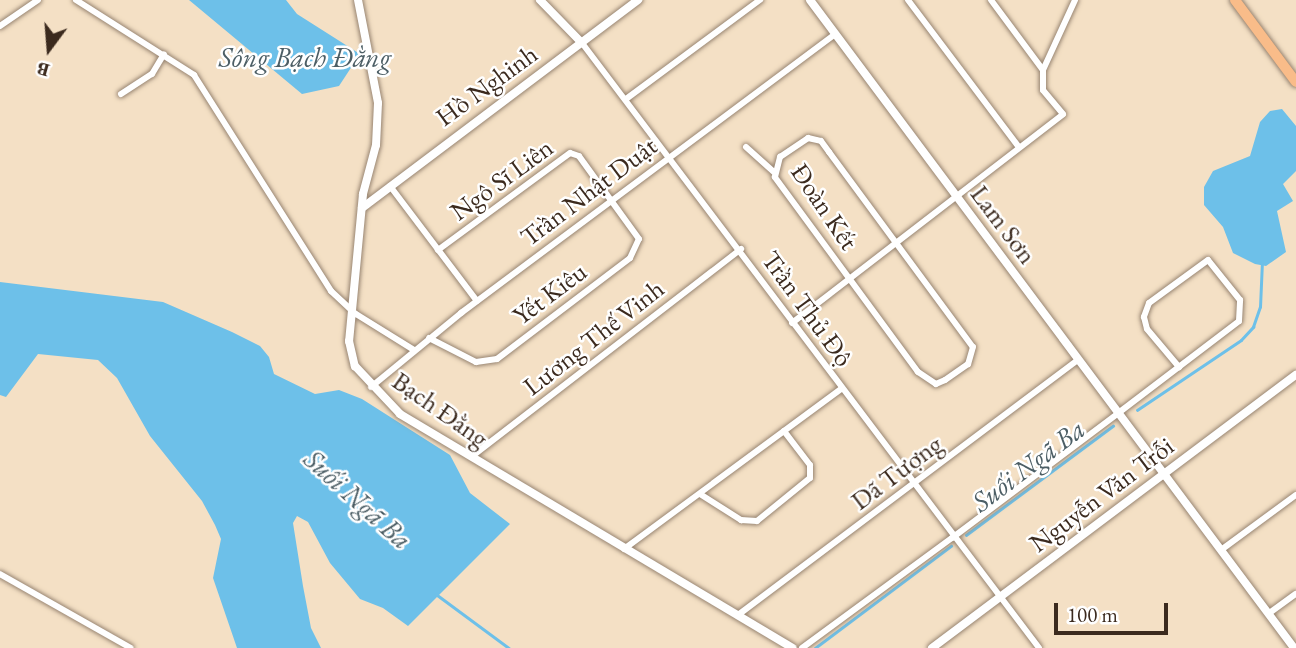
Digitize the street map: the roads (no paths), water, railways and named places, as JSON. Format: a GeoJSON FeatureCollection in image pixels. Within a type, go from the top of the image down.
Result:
{"type":"FeatureCollection","features":[{"type":"Feature","properties":{"kind":"main road"},"geometry":{"type":"LineString","coordinates":[[1236,0],[1296,82]]}},
{"type":"Feature","properties":{"kind":"street"},"geometry":{"type":"LineString","coordinates":[[0,26],[38,0]]}},
{"type":"Feature","properties":{"kind":"street"},"geometry":{"type":"LineString","coordinates":[[76,0],[164,54],[198,81],[331,291],[353,312],[414,350]]}},
{"type":"Feature","properties":{"kind":"street","name":"Bạch Đằng"},"geometry":{"type":"LineString","coordinates":[[358,0],[378,103],[376,145],[362,208],[349,354],[371,387],[400,414],[470,458],[792,648]]}},
{"type":"Feature","properties":{"kind":"street"},"geometry":{"type":"LineString","coordinates":[[540,0],[582,43]]}},
{"type":"Feature","properties":{"kind":"street","name":"Hồ Nghinh"},"geometry":{"type":"LineString","coordinates":[[362,208],[389,184],[638,0]]}},
{"type":"Feature","properties":{"kind":"street"},"geometry":{"type":"LineString","coordinates":[[626,99],[760,0]]}},
{"type":"Feature","properties":{"kind":"street","name":"Lam Sơn"},"geometry":{"type":"LineString","coordinates":[[810,0],[1294,648]]}},
{"type":"Feature","properties":{"kind":"street"},"geometry":{"type":"LineString","coordinates":[[908,0],[1018,146]]}},
{"type":"Feature","properties":{"kind":"street"},"geometry":{"type":"LineString","coordinates":[[991,0],[1043,70]]}},
{"type":"Feature","properties":{"kind":"street"},"geometry":{"type":"LineString","coordinates":[[792,323],[1018,146],[1063,114],[1043,90],[1043,70],[1075,0]]}},
{"type":"Feature","properties":{"kind":"street","name":"Trần Nhật Duật"},"geometry":{"type":"LineString","coordinates":[[371,387],[477,301],[835,34]]}},
{"type":"Feature","properties":{"kind":"street","name":"Trần Thủ Độ"},"geometry":{"type":"LineString","coordinates":[[582,43],[741,249],[792,323],[998,599],[1039,648]]}},
{"type":"Feature","properties":{"kind":"street"},"geometry":{"type":"LineString","coordinates":[[121,94],[152,74],[164,54]]}},
{"type":"Feature","properties":{"kind":"street","name":"Đoàn Kết"},"geometry":{"type":"LineString","coordinates":[[808,138],[821,141],[973,347],[968,364],[936,384],[929,382],[849,278],[775,173],[780,157],[800,142],[808,138]]}},
{"type":"Feature","properties":{"kind":"street"},"geometry":{"type":"LineString","coordinates":[[746,147],[775,173]]}},
{"type":"Feature","properties":{"kind":"street","name":"Ngô Sĩ Liên"},"geometry":{"type":"LineString","coordinates":[[438,250],[570,153],[579,156],[612,200]]}},
{"type":"Feature","properties":{"kind":"street"},"geometry":{"type":"LineString","coordinates":[[389,184],[477,301]]}},
{"type":"Feature","properties":{"kind":"street","name":"Yết Kiêu"},"geometry":{"type":"LineString","coordinates":[[429,338],[476,362],[487,363],[530,334],[636,253],[640,246],[636,230],[612,200]]}},
{"type":"Feature","properties":{"kind":"street","name":"Lương Thế Vinh"},"geometry":{"type":"LineString","coordinates":[[470,458],[741,249]]}},
{"type":"Feature","properties":{"kind":"street"},"geometry":{"type":"LineString","coordinates":[[802,648],[952,538],[1117,414],[1179,367],[1239,321],[1242,312],[1231,285],[1208,260],[1149,303],[1144,317],[1147,329],[1179,367]]}},
{"type":"Feature","properties":{"kind":"street","name":"Dã Tượng"},"geometry":{"type":"LineString","coordinates":[[738,615],[1078,360]]}},
{"type":"Feature","properties":{"kind":"street","name":"Nguyễn Văn Trỗi"},"geometry":{"type":"LineString","coordinates":[[932,648],[1296,375]]}},
{"type":"Feature","properties":{"kind":"street"},"geometry":{"type":"LineString","coordinates":[[624,549],[841,389]]}},
{"type":"Feature","properties":{"kind":"street"},"geometry":{"type":"LineString","coordinates":[[700,494],[741,520],[757,521],[810,478],[810,465],[784,431]]}},
{"type":"Feature","properties":{"kind":"street"},"geometry":{"type":"LineString","coordinates":[[1222,550],[1296,495]]}},
{"type":"Feature","properties":{"kind":"street"},"geometry":{"type":"LineString","coordinates":[[0,575],[131,648]]}},
{"type":"Feature","properties":{"kind":"street"},"geometry":{"type":"LineString","coordinates":[[1269,614],[1296,594]]}},
{"type":"Feature","properties":{"kind":"water","name":"Sông Bạch Đằng"},"geometry":{"type":"Polygon","coordinates":[[[189,0],[286,0],[297,14],[360,54],[339,86],[302,94],[189,0]]]}},
{"type":"Feature","properties":{"kind":"water"},"geometry":{"type":"Polygon","coordinates":[[[1282,109],[1296,126],[1296,171],[1283,184],[1293,201],[1277,211],[1286,252],[1266,266],[1255,264],[1233,253],[1223,227],[1204,205],[1204,187],[1213,171],[1250,156],[1260,122],[1270,111],[1282,109]]]}},
{"type":"Feature","properties":{"kind":"water"},"geometry":{"type":"Polygon","coordinates":[[[0,282],[163,302],[232,332],[260,346],[269,357],[274,374],[315,394],[339,390],[362,399],[450,455],[470,493],[510,524],[408,626],[383,608],[360,599],[330,563],[308,522],[297,516],[293,523],[303,586],[311,628],[321,648],[237,648],[213,578],[221,539],[215,525],[202,501],[150,436],[117,378],[98,360],[38,354],[6,397],[0,395],[0,282]]]}},
{"type":"Feature","properties":{"kind":"waterway","name":"Suối Ngã Ba"},"geometry":{"type":"LineString","coordinates":[[1137,410],[1241,340],[1253,327],[1260,307],[1262,262]]}},
{"type":"Feature","properties":{"kind":"waterway","name":"Suối Ngã Ba"},"geometry":{"type":"LineString","coordinates":[[966,535],[1113,426]]}},
{"type":"Feature","properties":{"kind":"waterway","name":"Suối Ngã Ba"},"geometry":{"type":"LineString","coordinates":[[815,648],[951,546]]}},
{"type":"Feature","properties":{"kind":"waterway","name":"Suối Ngã Ba"},"geometry":{"type":"LineString","coordinates":[[436,594],[509,648]]}}]}
